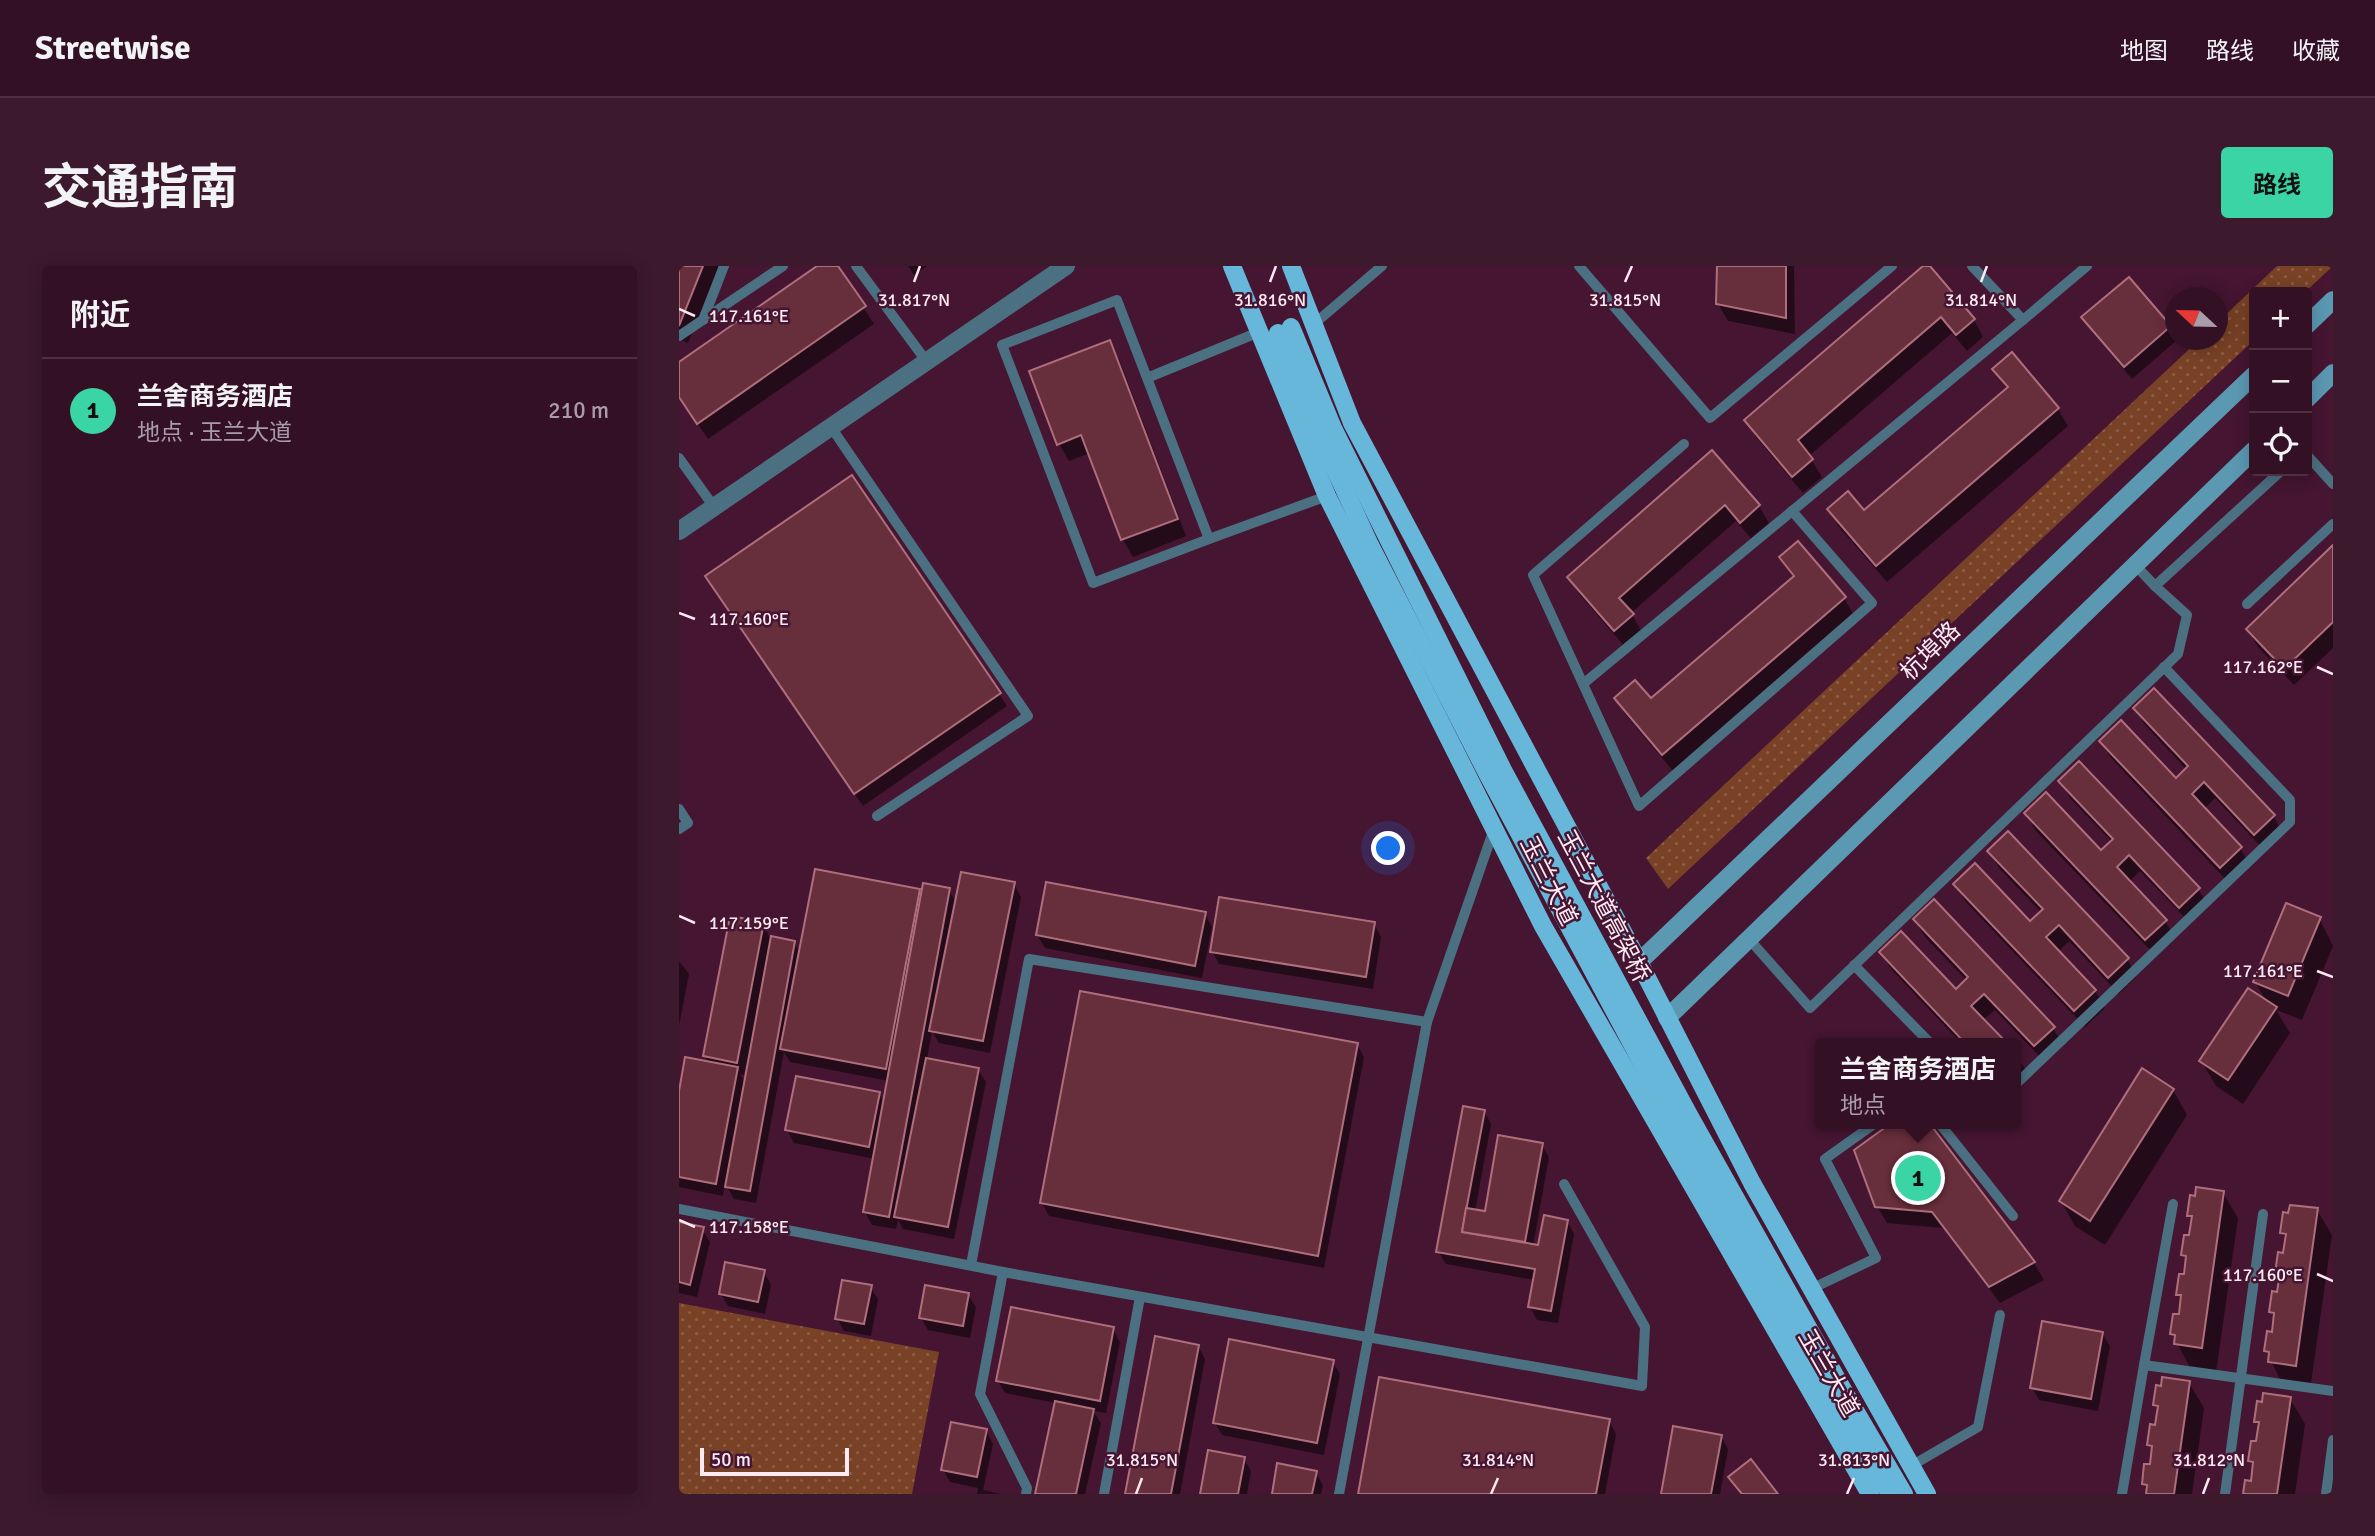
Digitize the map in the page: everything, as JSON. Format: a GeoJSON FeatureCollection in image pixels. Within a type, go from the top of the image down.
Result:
{"type":"FeatureCollection","features":[{"type":"Feature","properties":{"kind":"main road","name":"玉兰大道"},"geometry":{"type":"LineString","coordinates":[[1233,266],[1327,496],[1543,926],[1870,1494]]}},
{"type":"Feature","properties":{"kind":"main road","name":"玉兰大道"},"geometry":{"type":"LineString","coordinates":[[1291,266],[1352,423],[1639,962],[1752,1183],[1927,1494]]}},
{"type":"Feature","properties":{"kind":"main road"},"geometry":{"type":"LineString","coordinates":[[2312,320],[2333,300]]}},
{"type":"Feature","properties":{"kind":"main road","name":"玉兰大道高架桥"},"geometry":{"type":"LineString","coordinates":[[1890,1494],[1678,1130],[1488,775],[1369,543],[1328,454],[1285,330],[1503,770],[1689,1115],[1904,1494]]}},
{"type":"Feature","properties":{"kind":"main road"},"geometry":{"type":"LineString","coordinates":[[2312,394],[2333,373]]}},
{"type":"Feature","properties":{"kind":"main road","name":"杭埠路"},"geometry":{"type":"LineString","coordinates":[[1639,962],[2249,380]]}},
{"type":"Feature","properties":{"kind":"main road"},"geometry":{"type":"LineString","coordinates":[[1667,1018],[2249,455]]}},
{"type":"Feature","properties":{"kind":"street"},"geometry":{"type":"LineString","coordinates":[[679,531],[1066,266]]}},
{"type":"Feature","properties":{"kind":"lane"},"geometry":{"type":"LineString","coordinates":[[703,320],[724,266]]}},
{"type":"Feature","properties":{"kind":"lane"},"geometry":{"type":"LineString","coordinates":[[679,336],[783,266]]}},
{"type":"Feature","properties":{"kind":"lane"},"geometry":{"type":"LineString","coordinates":[[856,266],[926,362]]}},
{"type":"Feature","properties":{"kind":"lane"},"geometry":{"type":"LineString","coordinates":[[1314,324],[1382,266]]}},
{"type":"Feature","properties":{"kind":"lane"},"geometry":{"type":"LineString","coordinates":[[1579,266],[1710,418],[1892,266]]}},
{"type":"Feature","properties":{"kind":"lane"},"geometry":{"type":"LineString","coordinates":[[1972,266],[2023,320]]}},
{"type":"Feature","properties":{"kind":"lane"},"geometry":{"type":"LineString","coordinates":[[1583,684],[2087,266]]}},
{"type":"Feature","properties":{"kind":"lane"},"geometry":{"type":"LineString","coordinates":[[1209,538],[1117,300],[1002,345],[1094,583],[1327,496]]}},
{"type":"Feature","properties":{"kind":"lane"},"geometry":{"type":"LineString","coordinates":[[1147,378],[1259,332]]}},
{"type":"Feature","properties":{"kind":"lane"},"geometry":{"type":"LineString","coordinates":[[831,427],[1028,716],[877,816]]}},
{"type":"Feature","properties":{"kind":"lane"},"geometry":{"type":"LineString","coordinates":[[1684,444],[1533,575],[1639,806],[1871,603],[1792,511]]}},
{"type":"Feature","properties":{"kind":"lane"},"geometry":{"type":"LineString","coordinates":[[679,458],[714,507]]}},
{"type":"Feature","properties":{"kind":"lane"},"geometry":{"type":"LineString","coordinates":[[2312,461],[2333,484]]}},
{"type":"Feature","properties":{"kind":"lane"},"geometry":{"type":"LineString","coordinates":[[2155,586],[2276,476]]}},
{"type":"Feature","properties":{"kind":"lane"},"geometry":{"type":"LineString","coordinates":[[2247,604],[2333,524]]}},
{"type":"Feature","properties":{"kind":"lane"},"geometry":{"type":"LineString","coordinates":[[1749,939],[1810,1008],[2178,654],[2187,615],[2135,565]]}},
{"type":"Feature","properties":{"kind":"lane"},"geometry":{"type":"LineString","coordinates":[[2021,1079],[2290,822],[2290,800],[2164,667]]}},
{"type":"Feature","properties":{"kind":"lane"},"geometry":{"type":"LineString","coordinates":[[679,809],[688,823],[679,829]]}},
{"type":"Feature","properties":{"kind":"lane"},"geometry":{"type":"LineString","coordinates":[[1339,1494],[1427,1022],[1494,829]]}},
{"type":"Feature","properties":{"kind":"lane"},"geometry":{"type":"LineString","coordinates":[[971,1265],[1028,959],[1427,1022]]}},
{"type":"Feature","properties":{"kind":"lane"},"geometry":{"type":"LineString","coordinates":[[1854,965],[1925,1038]]}},
{"type":"Feature","properties":{"kind":"lane"},"geometry":{"type":"LineString","coordinates":[[1811,1289],[1876,1258],[1825,1159],[1867,1129]]}},
{"type":"Feature","properties":{"kind":"lane"},"geometry":{"type":"LineString","coordinates":[[1944,1129],[2013,1216]]}},
{"type":"Feature","properties":{"kind":"lane"},"geometry":{"type":"LineString","coordinates":[[679,1209],[1003,1272],[1642,1386],[1645,1327],[1564,1184]]}},
{"type":"Feature","properties":{"kind":"lane"},"geometry":{"type":"LineString","coordinates":[[2122,1494],[2173,1204]]}},
{"type":"Feature","properties":{"kind":"lane"},"geometry":{"type":"LineString","coordinates":[[2225,1494],[2263,1214]]}},
{"type":"Feature","properties":{"kind":"lane"},"geometry":{"type":"LineString","coordinates":[[1003,1272],[980,1395],[1027,1488],[1026,1494]]}},
{"type":"Feature","properties":{"kind":"lane"},"geometry":{"type":"LineString","coordinates":[[1104,1494],[1140,1297]]}},
{"type":"Feature","properties":{"kind":"lane"},"geometry":{"type":"LineString","coordinates":[[1912,1466],[1978,1427],[2000,1315]]}},
{"type":"Feature","properties":{"kind":"lane"},"geometry":{"type":"LineString","coordinates":[[2144,1365],[2333,1391]]}},
{"type":"Feature","properties":{"kind":"lane"},"geometry":{"type":"LineString","coordinates":[[2326,1494],[2333,1440]]}},
{"type":"Feature","properties":{"kind":"shaded area"},"geometry":{"type":"Polygon","coordinates":[[[2277,266],[2333,266],[2310,287],[2255,287],[2277,266]]]}},
{"type":"Feature","properties":{"kind":"shaded area"},"geometry":{"type":"Polygon","coordinates":[[[2249,293],[2249,345],[1668,889],[1646,858],[2188,350],[2228,350],[2228,313],[2249,293]]]}},
{"type":"Feature","properties":{"kind":"shaded area"},"geometry":{"type":"Polygon","coordinates":[[[679,1303],[939,1352],[912,1494],[679,1494],[679,1303]]]}},
{"type":"Feature","properties":{"kind":"building"},"geometry":{"type":"Polygon","coordinates":[[[679,266],[703,266],[679,326],[679,266]]]}},
{"type":"Feature","properties":{"kind":"building"},"geometry":{"type":"Polygon","coordinates":[[[817,266],[838,266],[866,306],[697,424],[679,397],[679,362],[817,266]]]}},
{"type":"Feature","properties":{"kind":"building"},"geometry":{"type":"Polygon","coordinates":[[[1717,266],[1786,266],[1786,318],[1716,304],[1717,266]]]}},
{"type":"Feature","properties":{"kind":"building"},"geometry":{"type":"Polygon","coordinates":[[[1923,266],[1930,266],[1975,319],[1956,335],[1941,317],[1798,440],[1813,459],[1792,477],[1744,420],[1923,266]]]}},
{"type":"Feature","properties":{"kind":"building"},"geometry":{"type":"Polygon","coordinates":[[[2129,277],[2165,319],[2165,331],[2124,367],[2081,317],[2129,277]]]}},
{"type":"Feature","properties":{"kind":"building"},"geometry":{"type":"Polygon","coordinates":[[[1110,340],[1178,519],[1121,540],[1081,435],[1057,445],[1029,371],[1110,340]]]}},
{"type":"Feature","properties":{"kind":"building"},"geometry":{"type":"Polygon","coordinates":[[[2012,352],[2059,408],[1876,566],[1827,509],[1848,491],[1864,510],[2008,387],[1992,369],[2012,352]]]}},
{"type":"Feature","properties":{"kind":"building"},"geometry":{"type":"Polygon","coordinates":[[[1712,450],[1760,505],[1740,523],[1725,505],[1619,598],[1634,614],[1614,631],[1567,577],[1712,450]]]}},
{"type":"Feature","properties":{"kind":"building"},"geometry":{"type":"Polygon","coordinates":[[[852,475],[1001,693],[854,794],[705,576],[852,475]]]}},
{"type":"Feature","properties":{"kind":"building"},"geometry":{"type":"Polygon","coordinates":[[[1798,541],[1846,597],[1662,755],[1614,698],[1635,680],[1651,698],[1794,576],[1779,557],[1798,541]]]}},
{"type":"Feature","properties":{"kind":"building"},"geometry":{"type":"Polygon","coordinates":[[[2333,545],[2333,622],[2284,669],[2246,629],[2333,545]]]}},
{"type":"Feature","properties":{"kind":"building"},"geometry":{"type":"Polygon","coordinates":[[[2154,688],[2275,815],[2254,835],[2204,782],[2192,794],[2242,847],[2220,868],[2099,741],[2121,720],[2176,778],[2188,766],[2133,708],[2154,688]]]}},
{"type":"Feature","properties":{"kind":"building"},"geometry":{"type":"Polygon","coordinates":[[[2079,761],[2200,888],[2179,908],[2129,855],[2117,867],[2167,920],[2145,940],[2024,813],[2046,792],[2101,850],[2113,839],[2058,781],[2079,761]]]}},
{"type":"Feature","properties":{"kind":"building"},"geometry":{"type":"Polygon","coordinates":[[[2008,831],[2129,958],[2108,978],[2059,925],[2046,937],[2096,990],[2074,1011],[1953,884],[1975,863],[2030,921],[2043,909],[1987,851],[2008,831]]]}},
{"type":"Feature","properties":{"kind":"building"},"geometry":{"type":"Polygon","coordinates":[[[815,869],[920,889],[886,1069],[780,1049],[815,869]]]}},
{"type":"Feature","properties":{"kind":"building"},"geometry":{"type":"Polygon","coordinates":[[[961,872],[1015,882],[983,1041],[929,1031],[961,872]]]}},
{"type":"Feature","properties":{"kind":"building"},"geometry":{"type":"Polygon","coordinates":[[[1046,882],[1206,912],[1195,966],[1036,935],[1046,882]]]}},
{"type":"Feature","properties":{"kind":"building"},"geometry":{"type":"Polygon","coordinates":[[[923,883],[950,888],[889,1217],[863,1212],[923,883]]]}},
{"type":"Feature","properties":{"kind":"building"},"geometry":{"type":"Polygon","coordinates":[[[1219,897],[1375,922],[1366,977],[1210,952],[1219,897]]]}},
{"type":"Feature","properties":{"kind":"building"},"geometry":{"type":"Polygon","coordinates":[[[1934,899],[2055,1027],[2034,1046],[1984,994],[1971,1006],[2002,1038],[1960,1038],[1879,952],[1901,931],[1956,989],[1968,977],[1913,919],[1934,899]]]}},
{"type":"Feature","properties":{"kind":"building"},"geometry":{"type":"Polygon","coordinates":[[[2286,903],[2321,917],[2288,996],[2253,982],[2286,903]]]}},
{"type":"Feature","properties":{"kind":"building"},"geometry":{"type":"Polygon","coordinates":[[[730,916],[764,922],[737,1063],[703,1056],[730,916]]]}},
{"type":"Feature","properties":{"kind":"building"},"geometry":{"type":"Polygon","coordinates":[[[771,936],[795,941],[750,1191],[725,1187],[771,936]]]}},
{"type":"Feature","properties":{"kind":"building"},"geometry":{"type":"Polygon","coordinates":[[[2248,988],[2277,1007],[2228,1080],[2199,1061],[2248,988]]]}},
{"type":"Feature","properties":{"kind":"building"},"geometry":{"type":"Polygon","coordinates":[[[1080,991],[1358,1043],[1318,1256],[1040,1203],[1080,991]]]}},
{"type":"Feature","properties":{"kind":"building"},"geometry":{"type":"Polygon","coordinates":[[[685,1057],[738,1067],[716,1184],[679,1177],[679,1091],[685,1057]]]}},
{"type":"Feature","properties":{"kind":"building"},"geometry":{"type":"Polygon","coordinates":[[[926,1058],[979,1068],[948,1227],[894,1217],[926,1058]]]}},
{"type":"Feature","properties":{"kind":"building"},"geometry":{"type":"Polygon","coordinates":[[[2142,1068],[2174,1089],[2090,1221],[2059,1201],[2142,1068]]]}},
{"type":"Feature","properties":{"kind":"building"},"geometry":{"type":"Polygon","coordinates":[[[796,1076],[880,1092],[869,1147],[785,1130],[796,1076]]]}},
{"type":"Feature","properties":{"kind":"building"},"geometry":{"type":"Polygon","coordinates":[[[1463,1106],[1485,1110],[1462,1232],[1538,1245],[1544,1215],[1568,1220],[1551,1311],[1528,1307],[1535,1269],[1436,1252],[1463,1106]]]}},
{"type":"Feature","properties":{"kind":"building"},"geometry":{"type":"Polygon","coordinates":[[[1883,1129],[1934,1129],[2035,1262],[1989,1287],[1932,1212],[1875,1207],[1854,1150],[1883,1129]]]}},
{"type":"Feature","properties":{"kind":"building"},"geometry":{"type":"Polygon","coordinates":[[[1498,1135],[1543,1143],[1525,1242],[1462,1232],[1466,1208],[1485,1211],[1498,1135]]]}},
{"type":"Feature","properties":{"kind":"building"},"geometry":{"type":"Polygon","coordinates":[[[2196,1187],[2224,1191],[2202,1348],[2174,1344],[2175,1335],[2170,1334],[2173,1314],[2179,1314],[2181,1295],[2176,1295],[2179,1274],[2184,1274],[2186,1256],[2181,1255],[2184,1235],[2189,1235],[2192,1216],[2187,1216],[2190,1195],[2195,1196],[2196,1187]]]}},
{"type":"Feature","properties":{"kind":"building"},"geometry":{"type":"Polygon","coordinates":[[[2290,1205],[2318,1208],[2296,1366],[2268,1362],[2269,1352],[2264,1351],[2267,1331],[2272,1332],[2274,1313],[2269,1312],[2272,1291],[2277,1292],[2280,1273],[2275,1273],[2278,1252],[2283,1253],[2286,1234],[2280,1233],[2283,1212],[2288,1213],[2290,1205]]]}},
{"type":"Feature","properties":{"kind":"building"},"geometry":{"type":"Polygon","coordinates":[[[679,1222],[704,1227],[690,1285],[679,1282],[679,1222]]]}},
{"type":"Feature","properties":{"kind":"building"},"geometry":{"type":"Polygon","coordinates":[[[725,1262],[765,1270],[758,1302],[719,1294],[725,1262]]]}},
{"type":"Feature","properties":{"kind":"building"},"geometry":{"type":"Polygon","coordinates":[[[842,1280],[872,1285],[864,1324],[835,1319],[842,1280]]]}},
{"type":"Feature","properties":{"kind":"building"},"geometry":{"type":"Polygon","coordinates":[[[925,1285],[969,1293],[963,1326],[919,1318],[925,1285]]]}},
{"type":"Feature","properties":{"kind":"building"},"geometry":{"type":"Polygon","coordinates":[[[1011,1307],[1114,1327],[1100,1401],[996,1381],[1011,1307]]]}},
{"type":"Feature","properties":{"kind":"building"},"geometry":{"type":"Polygon","coordinates":[[[2042,1321],[2103,1332],[2091,1399],[2030,1388],[2042,1321]]]}},
{"type":"Feature","properties":{"kind":"building"},"geometry":{"type":"Polygon","coordinates":[[[1155,1336],[1199,1345],[1171,1494],[1125,1494],[1155,1336]]]}},
{"type":"Feature","properties":{"kind":"building"},"geometry":{"type":"Polygon","coordinates":[[[1229,1339],[1334,1360],[1317,1443],[1213,1423],[1229,1339]]]}},
{"type":"Feature","properties":{"kind":"building"},"geometry":{"type":"Polygon","coordinates":[[[1379,1377],[1610,1419],[1596,1494],[1358,1494],[1379,1377]]]}},
{"type":"Feature","properties":{"kind":"building"},"geometry":{"type":"Polygon","coordinates":[[[2162,1377],[2190,1381],[2174,1494],[2146,1494],[2147,1485],[2142,1484],[2144,1464],[2150,1464],[2152,1446],[2147,1445],[2150,1424],[2155,1425],[2158,1406],[2153,1405],[2156,1385],[2161,1386],[2162,1377]]]}},
{"type":"Feature","properties":{"kind":"building"},"geometry":{"type":"Polygon","coordinates":[[[2263,1393],[2291,1397],[2277,1494],[2243,1494],[2245,1480],[2251,1481],[2253,1462],[2248,1461],[2251,1441],[2256,1441],[2259,1422],[2254,1422],[2257,1401],[2262,1402],[2263,1393]]]}},
{"type":"Feature","properties":{"kind":"building"},"geometry":{"type":"Polygon","coordinates":[[[1055,1401],[1094,1409],[1076,1494],[1035,1494],[1055,1401]]]}},
{"type":"Feature","properties":{"kind":"building"},"geometry":{"type":"Polygon","coordinates":[[[951,1422],[987,1429],[977,1477],[941,1470],[951,1422]]]}},
{"type":"Feature","properties":{"kind":"building"},"geometry":{"type":"Polygon","coordinates":[[[1673,1426],[1722,1435],[1711,1494],[1661,1494],[1673,1426]]]}},
{"type":"Feature","properties":{"kind":"building"},"geometry":{"type":"Polygon","coordinates":[[[1208,1450],[1245,1457],[1238,1494],[1200,1494],[1208,1450]]]}},
{"type":"Feature","properties":{"kind":"building"},"geometry":{"type":"Polygon","coordinates":[[[1751,1459],[1778,1494],[1742,1494],[1728,1477],[1751,1459]]]}},
{"type":"Feature","properties":{"kind":"building"},"geometry":{"type":"Polygon","coordinates":[[[1277,1463],[1317,1471],[1312,1494],[1272,1494],[1277,1463]]]}},
{"type":"Feature","properties":{"kind":"place","name":"兰舍商务酒店"},"geometry":{"type":"Point","coordinates":[1918,1178]}}]}
